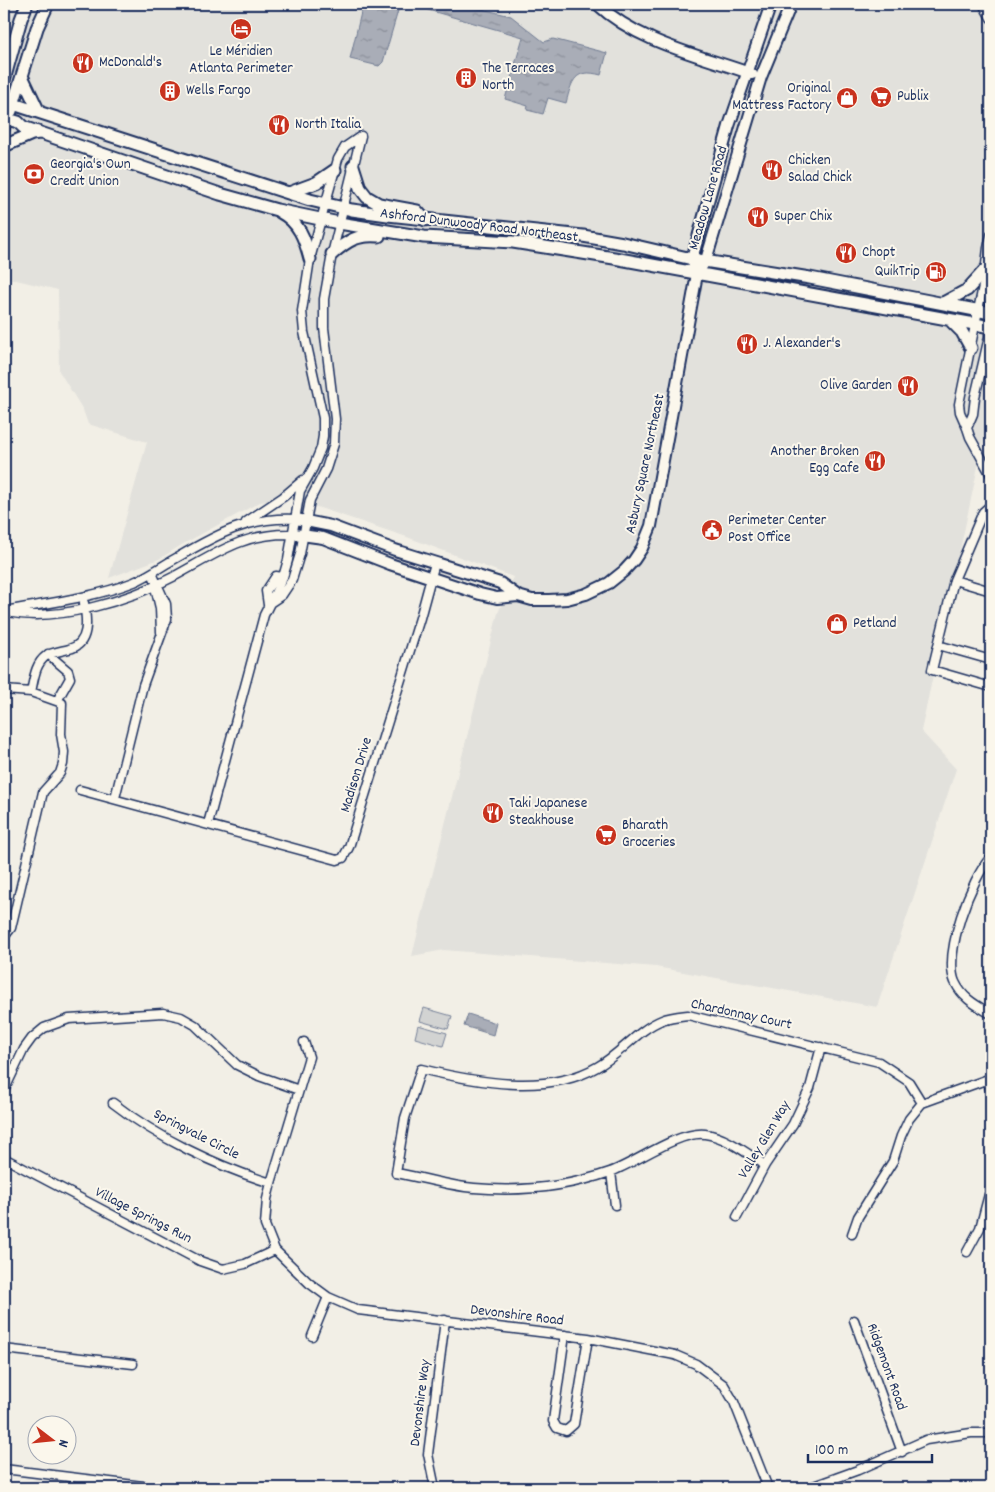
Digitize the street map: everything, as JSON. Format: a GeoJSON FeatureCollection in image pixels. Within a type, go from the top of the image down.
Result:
{"type":"FeatureCollection","features":[{"type":"Feature","properties":{"kind":"main road"},"geometry":{"type":"LineString","coordinates":[[4,80],[28,4]]}},
{"type":"Feature","properties":{"kind":"main road"},"geometry":{"type":"LineString","coordinates":[[6,119],[8,103],[22,76],[48,4]]}},
{"type":"Feature","properties":{"kind":"main road"},"geometry":{"type":"LineString","coordinates":[[22,76],[38,112]]}},
{"type":"Feature","properties":{"kind":"main road","name":"Ashford Dunwoody Road Northeast"},"geometry":{"type":"LineString","coordinates":[[8,103],[289,193],[343,208],[425,220],[582,236],[623,243],[692,259],[706,260],[991,313]]}},
{"type":"Feature","properties":{"kind":"main road","name":"Ashford Dunwoody Road Northeast"},"geometry":{"type":"LineString","coordinates":[[6,119],[18,122],[23,127],[220,194],[277,210],[339,223],[424,237],[513,242],[990,327]]}},
{"type":"Feature","properties":{"kind":"main road"},"geometry":{"type":"LineString","coordinates":[[4,146],[32,134],[42,133]]}},
{"type":"Feature","properties":{"kind":"main road"},"geometry":{"type":"LineString","coordinates":[[352,166],[360,188],[367,197],[379,204],[417,211],[425,220]]}},
{"type":"Feature","properties":{"kind":"main road"},"geometry":{"type":"LineString","coordinates":[[289,193],[316,183],[335,170]]}},
{"type":"Feature","properties":{"kind":"main road"},"geometry":{"type":"LineString","coordinates":[[277,210],[289,216],[301,231],[310,259]]}},
{"type":"Feature","properties":{"kind":"main road"},"geometry":{"type":"LineString","coordinates":[[332,254],[351,240],[367,235],[431,244],[457,245],[482,239]]}},
{"type":"Feature","properties":{"kind":"main road"},"geometry":{"type":"LineString","coordinates":[[943,303],[967,290],[985,270]]}},
{"type":"Feature","properties":{"kind":"main road"},"geometry":{"type":"LineString","coordinates":[[948,319],[962,332],[971,348]]}},
{"type":"Feature","properties":{"kind":"street"},"geometry":{"type":"LineString","coordinates":[[597,4],[629,28],[654,40],[761,77]]}},
{"type":"Feature","properties":{"kind":"street","name":"Meadow Lane Road"},"geometry":{"type":"LineString","coordinates":[[697,274],[692,259],[718,163],[746,72],[771,4]]}},
{"type":"Feature","properties":{"kind":"street","name":"Meadow Lane Road"},"geometry":{"type":"LineString","coordinates":[[697,274],[706,260],[761,77],[791,4]]}},
{"type":"Feature","properties":{"kind":"street"},"geometry":{"type":"LineString","coordinates":[[983,4],[991,18]]}},
{"type":"Feature","properties":{"kind":"street"},"geometry":{"type":"LineString","coordinates":[[4,133],[6,119]]}},
{"type":"Feature","properties":{"kind":"street"},"geometry":{"type":"LineString","coordinates":[[268,605],[282,595],[292,580],[301,520],[300,491],[316,462],[321,448],[323,424],[302,320],[310,259],[335,170],[343,150],[348,144],[361,136],[352,166],[325,292],[324,328],[335,419],[334,444],[326,468],[301,520]]}},
{"type":"Feature","properties":{"kind":"street"},"geometry":{"type":"LineString","coordinates":[[991,235],[976,324],[959,404],[962,419],[970,437],[991,475]]}},
{"type":"Feature","properties":{"kind":"street","name":"Asbury Square Northeast"},"geometry":{"type":"LineString","coordinates":[[299,534],[332,541],[431,578],[497,598],[518,596],[532,600],[568,599],[586,594],[609,583],[624,571],[642,548],[650,526],[697,274]]}},
{"type":"Feature","properties":{"kind":"street"},"geometry":{"type":"LineString","coordinates":[[967,428],[973,414],[975,397],[989,337],[991,304]]}},
{"type":"Feature","properties":{"kind":"street"},"geometry":{"type":"LineString","coordinates":[[242,525],[283,497],[308,476]]}},
{"type":"Feature","properties":{"kind":"street"},"geometry":{"type":"LineString","coordinates":[[991,505],[983,512],[954,580],[932,670],[991,687]]}},
{"type":"Feature","properties":{"kind":"street"},"geometry":{"type":"LineString","coordinates":[[4,611],[44,605],[132,583],[212,537],[242,525],[270,519],[301,520]]}},
{"type":"Feature","properties":{"kind":"street","name":"Asbury Square Northeast"},"geometry":{"type":"LineString","coordinates":[[301,520],[339,528],[395,550],[500,582],[518,596]]}},
{"type":"Feature","properties":{"kind":"street"},"geometry":{"type":"LineString","coordinates":[[4,611],[34,616],[60,613],[116,601],[156,585],[237,543],[272,534],[299,534]]}},
{"type":"Feature","properties":{"kind":"street"},"geometry":{"type":"LineString","coordinates":[[208,824],[254,650],[268,605],[283,577],[299,534]]}},
{"type":"Feature","properties":{"kind":"street","name":"Madison Drive"},"geometry":{"type":"LineString","coordinates":[[80,790],[337,860],[343,858],[349,847],[366,793],[435,563]]}},
{"type":"Feature","properties":{"kind":"street"},"geometry":{"type":"LineString","coordinates":[[115,798],[143,685],[165,626],[166,604],[152,573]]}},
{"type":"Feature","properties":{"kind":"street"},"geometry":{"type":"LineString","coordinates":[[954,580],[991,591]]}},
{"type":"Feature","properties":{"kind":"street"},"geometry":{"type":"LineString","coordinates":[[31,692],[38,666],[48,654],[74,648],[82,641],[88,623],[82,596]]}},
{"type":"Feature","properties":{"kind":"street"},"geometry":{"type":"LineString","coordinates":[[938,645],[991,660]]}},
{"type":"Feature","properties":{"kind":"street"},"geometry":{"type":"LineString","coordinates":[[48,654],[68,671],[70,678],[57,701]]}},
{"type":"Feature","properties":{"kind":"street"},"geometry":{"type":"LineString","coordinates":[[4,690],[31,692],[62,703],[61,734],[64,752],[60,772],[43,792],[11,928],[4,937]]}},
{"type":"Feature","properties":{"kind":"street"},"geometry":{"type":"LineString","coordinates":[[991,857],[974,882],[956,934],[951,961],[955,980],[966,998],[991,1014]]}},
{"type":"Feature","properties":{"kind":"street"},"geometry":{"type":"LineString","coordinates":[[4,1091],[24,1049],[44,1028],[69,1019],[163,1013],[181,1018],[195,1025],[237,1065],[259,1076],[299,1090]]}},
{"type":"Feature","properties":{"kind":"street","name":"Chardonnay Court"},"geometry":{"type":"LineString","coordinates":[[765,1165],[729,1142],[705,1134],[685,1136],[611,1172],[575,1182],[529,1189],[473,1188],[396,1172],[405,1118],[421,1069],[448,1075],[521,1085],[565,1081],[597,1068],[646,1029],[663,1019],[688,1015],[879,1062],[909,1082],[922,1103]]}},
{"type":"Feature","properties":{"kind":"street"},"geometry":{"type":"LineString","coordinates":[[271,1183],[308,1057],[304,1042]]}},
{"type":"Feature","properties":{"kind":"street","name":"Valley Glen Way"},"geometry":{"type":"LineString","coordinates":[[737,1216],[765,1165],[793,1124],[810,1088],[821,1047]]}},
{"type":"Feature","properties":{"kind":"street"},"geometry":{"type":"LineString","coordinates":[[852,1234],[858,1216],[893,1161],[909,1119],[922,1103],[989,1079],[991,1092]]}},
{"type":"Feature","properties":{"kind":"street","name":"Springvale Circle"},"geometry":{"type":"LineString","coordinates":[[113,1102],[133,1119],[207,1159],[238,1173],[271,1183]]}},
{"type":"Feature","properties":{"kind":"street","name":"Village Springs Run"},"geometry":{"type":"LineString","coordinates":[[4,1158],[200,1261],[223,1268],[244,1264],[275,1250]]}},
{"type":"Feature","properties":{"kind":"street"},"geometry":{"type":"LineString","coordinates":[[611,1172],[614,1205]]}},
{"type":"Feature","properties":{"kind":"street","name":"Devonshire Road"},"geometry":{"type":"LineString","coordinates":[[271,1183],[267,1199],[265,1226],[275,1250],[309,1283],[328,1297],[358,1310],[588,1338],[675,1355],[696,1364],[724,1385],[734,1402],[768,1488]]}},
{"type":"Feature","properties":{"kind":"street"},"geometry":{"type":"LineString","coordinates":[[967,1252],[980,1228],[991,1187]]}},
{"type":"Feature","properties":{"kind":"street"},"geometry":{"type":"LineString","coordinates":[[312,1336],[328,1297]]}},
{"type":"Feature","properties":{"kind":"street","name":"Devonshire Way"},"geometry":{"type":"LineString","coordinates":[[435,1488],[428,1454],[445,1320]]}},
{"type":"Feature","properties":{"kind":"street","name":"Ridgemont Road"},"geometry":{"type":"LineString","coordinates":[[854,1320],[902,1452]]}},
{"type":"Feature","properties":{"kind":"street"},"geometry":{"type":"LineString","coordinates":[[565,1335],[553,1421],[557,1428],[566,1431],[574,1424],[588,1338]]}},
{"type":"Feature","properties":{"kind":"street"},"geometry":{"type":"LineString","coordinates":[[4,1348],[133,1364]]}},
{"type":"Feature","properties":{"kind":"street"},"geometry":{"type":"LineString","coordinates":[[808,1488],[858,1470],[926,1440],[971,1433],[991,1433]]}},
{"type":"Feature","properties":{"kind":"street"},"geometry":{"type":"LineString","coordinates":[[4,1469],[159,1488]]}},
{"type":"Feature","properties":{"kind":"shaded area"},"geometry":{"type":"Polygon","coordinates":[[[4,4],[991,4],[991,406],[921,731],[956,769],[877,1007],[656,967],[444,950],[412,956],[498,613],[513,577],[407,537],[290,498],[260,502],[159,559],[109,578],[147,442],[88,424],[83,410],[59,371],[58,290],[4,277],[4,4]]]}},
{"type":"Feature","properties":{"kind":"shaded area"},"geometry":{"type":"Polygon","coordinates":[[[424,1008],[452,1016],[448,1029],[420,1021],[424,1008]]]}},
{"type":"Feature","properties":{"kind":"shaded area"},"geometry":{"type":"Polygon","coordinates":[[[418,1025],[447,1033],[443,1046],[415,1038],[418,1025]]]}},
{"type":"Feature","properties":{"kind":"water"},"geometry":{"type":"Polygon","coordinates":[[[363,4],[400,4],[383,62],[379,66],[350,59],[363,4]]]}},
{"type":"Feature","properties":{"kind":"water"},"geometry":{"type":"Polygon","coordinates":[[[407,4],[460,4],[511,16],[544,42],[553,39],[607,53],[601,75],[585,73],[580,75],[570,88],[566,103],[548,98],[543,114],[527,110],[528,106],[505,99],[523,37],[407,4]]]}},
{"type":"Feature","properties":{"kind":"water"},"geometry":{"type":"Polygon","coordinates":[[[468,1014],[496,1023],[493,1035],[464,1026],[468,1014]]]}},
{"type":"Feature","properties":{"kind":"place","name":"Le Méridien Atlanta Perimeter"},"geometry":{"type":"Point","coordinates":[241,29]}},
{"type":"Feature","properties":{"kind":"place","name":"McDonald's"},"geometry":{"type":"Point","coordinates":[83,63]}},
{"type":"Feature","properties":{"kind":"place","name":"The Terraces North"},"geometry":{"type":"Point","coordinates":[466,78]}},
{"type":"Feature","properties":{"kind":"place","name":"Wells Fargo"},"geometry":{"type":"Point","coordinates":[170,91]}},
{"type":"Feature","properties":{"kind":"place","name":"Publix"},"geometry":{"type":"Point","coordinates":[881,97]}},
{"type":"Feature","properties":{"kind":"place","name":"Original Mattress Factory"},"geometry":{"type":"Point","coordinates":[847,98]}},
{"type":"Feature","properties":{"kind":"place","name":"North Italia"},"geometry":{"type":"Point","coordinates":[279,125]}},
{"type":"Feature","properties":{"kind":"place","name":"Chicken Salad Chick"},"geometry":{"type":"Point","coordinates":[772,170]}},
{"type":"Feature","properties":{"kind":"place","name":"Georgia's Own Credit Union"},"geometry":{"type":"Point","coordinates":[34,174]}},
{"type":"Feature","properties":{"kind":"place","name":"Super Chix"},"geometry":{"type":"Point","coordinates":[758,217]}},
{"type":"Feature","properties":{"kind":"place","name":"Chopt"},"geometry":{"type":"Point","coordinates":[846,253]}},
{"type":"Feature","properties":{"kind":"place","name":"QuikTrip"},"geometry":{"type":"Point","coordinates":[936,272]}},
{"type":"Feature","properties":{"kind":"place","name":"J. Alexander's"},"geometry":{"type":"Point","coordinates":[747,344]}},
{"type":"Feature","properties":{"kind":"place","name":"Olive Garden"},"geometry":{"type":"Point","coordinates":[908,386]}},
{"type":"Feature","properties":{"kind":"place","name":"Another Broken Egg Cafe"},"geometry":{"type":"Point","coordinates":[875,461]}},
{"type":"Feature","properties":{"kind":"place","name":"Perimeter Center Post Office"},"geometry":{"type":"Point","coordinates":[712,530]}},
{"type":"Feature","properties":{"kind":"place","name":"Petland"},"geometry":{"type":"Point","coordinates":[837,624]}},
{"type":"Feature","properties":{"kind":"place","name":"Taki Japanese Steakhouse"},"geometry":{"type":"Point","coordinates":[493,813]}},
{"type":"Feature","properties":{"kind":"place","name":"Bharath Groceries"},"geometry":{"type":"Point","coordinates":[606,835]}}]}
